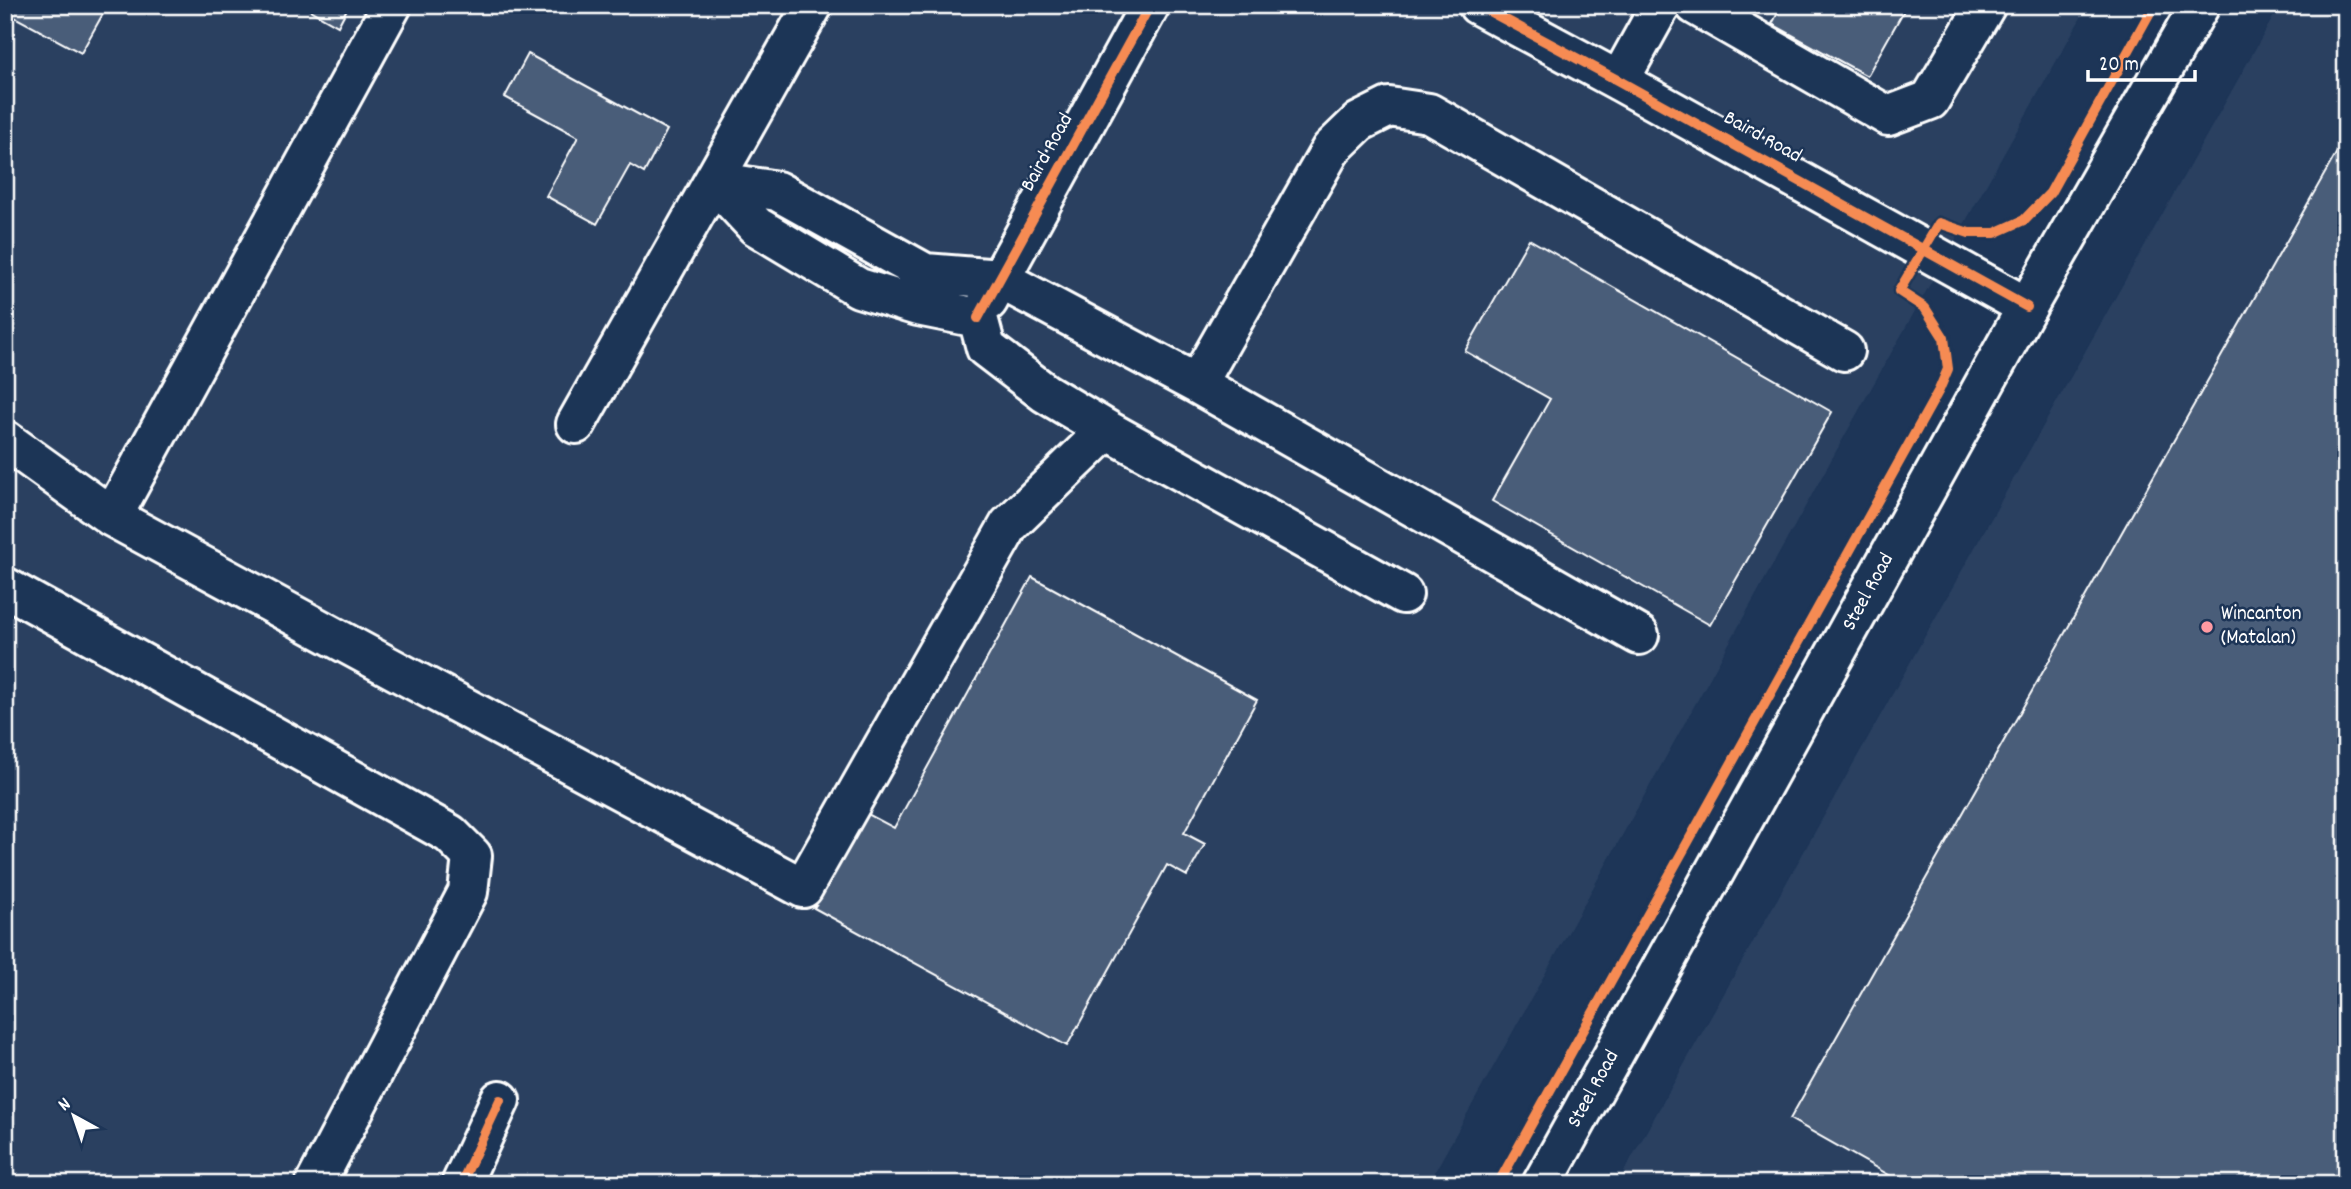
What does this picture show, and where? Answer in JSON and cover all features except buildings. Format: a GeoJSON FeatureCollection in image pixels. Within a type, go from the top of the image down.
{"type":"FeatureCollection","features":[{"type":"Feature","properties":{"kind":"main road"},"geometry":{"type":"LineString","coordinates":[[112,517],[391,5]]}},
{"type":"Feature","properties":{"kind":"main road"},"geometry":{"type":"LineString","coordinates":[[576,424],[813,5]]}},
{"type":"Feature","properties":{"kind":"main road","name":"Baird Road"},"geometry":{"type":"LineString","coordinates":[[978,318],[1150,5]]}},
{"type":"Feature","properties":{"kind":"main road","name":"Baird Road"},"geometry":{"type":"LineString","coordinates":[[1478,5],[2027,307]]}},
{"type":"Feature","properties":{"kind":"main road"},"geometry":{"type":"LineString","coordinates":[[1619,81],[1661,5]]}},
{"type":"Feature","properties":{"kind":"main road"},"geometry":{"type":"LineString","coordinates":[[1695,5],[1888,116],[1930,100],[1986,5]]}},
{"type":"Feature","properties":{"kind":"main road","name":"Steel Road"},"geometry":{"type":"LineString","coordinates":[[1542,1184],[2027,307],[2200,5]]}},
{"type":"Feature","properties":{"kind":"main road"},"geometry":{"type":"LineString","coordinates":[[1197,384],[1331,149],[1359,122],[1389,107],[1429,113],[1843,351]]}},
{"type":"Feature","properties":{"kind":"main road"},"geometry":{"type":"LineString","coordinates":[[714,181],[777,191],[925,273],[1000,279],[1197,384],[1639,635]]}},
{"type":"Feature","properties":{"kind":"main road"},"geometry":{"type":"LineString","coordinates":[[714,181],[757,226],[859,288],[918,306],[978,318],[986,348],[1045,393],[1404,594]]}},
{"type":"Feature","properties":{"kind":"main road"},"geometry":{"type":"LineString","coordinates":[[5,440],[112,517],[803,888],[1009,525],[1107,430]]}},
{"type":"Feature","properties":{"kind":"main road"},"geometry":{"type":"LineString","coordinates":[[5,587],[450,834],[472,856],[468,892],[315,1184]]}},
{"type":"Feature","properties":{"kind":"main road"},"geometry":{"type":"LineString","coordinates":[[461,1184],[500,1100]]}},
{"type":"Feature","properties":{"kind":"shaded area"},"geometry":{"type":"Polygon","coordinates":[[[5,5],[2088,5],[1428,1184],[5,1184],[5,5]]]}},
{"type":"Feature","properties":{"kind":"shaded area","name":"Wincanton (Matalan)"},"geometry":{"type":"Polygon","coordinates":[[[2280,5],[2346,5],[2346,1184],[1617,1184],[2280,5]]]}},
{"type":"Feature","properties":{"kind":"cycle path"},"geometry":{"type":"LineString","coordinates":[[978,318],[1150,5]]}},
{"type":"Feature","properties":{"kind":"cycle path"},"geometry":{"type":"LineString","coordinates":[[1478,5],[2027,307]]}},
{"type":"Feature","properties":{"kind":"cycle path"},"geometry":{"type":"LineString","coordinates":[[1498,1184],[1939,390],[1948,369],[1944,338],[1925,308],[1899,291],[1939,223],[1969,233],[1995,233],[2024,220],[2050,193],[2154,5]]}},
{"type":"Feature","properties":{"kind":"cycle path"},"geometry":{"type":"LineString","coordinates":[[461,1184],[500,1100]]}},
{"type":"Feature","properties":{"kind":"place","name":"Wincanton (Matalan)"},"geometry":{"type":"Point","coordinates":[2207,627]}}]}
